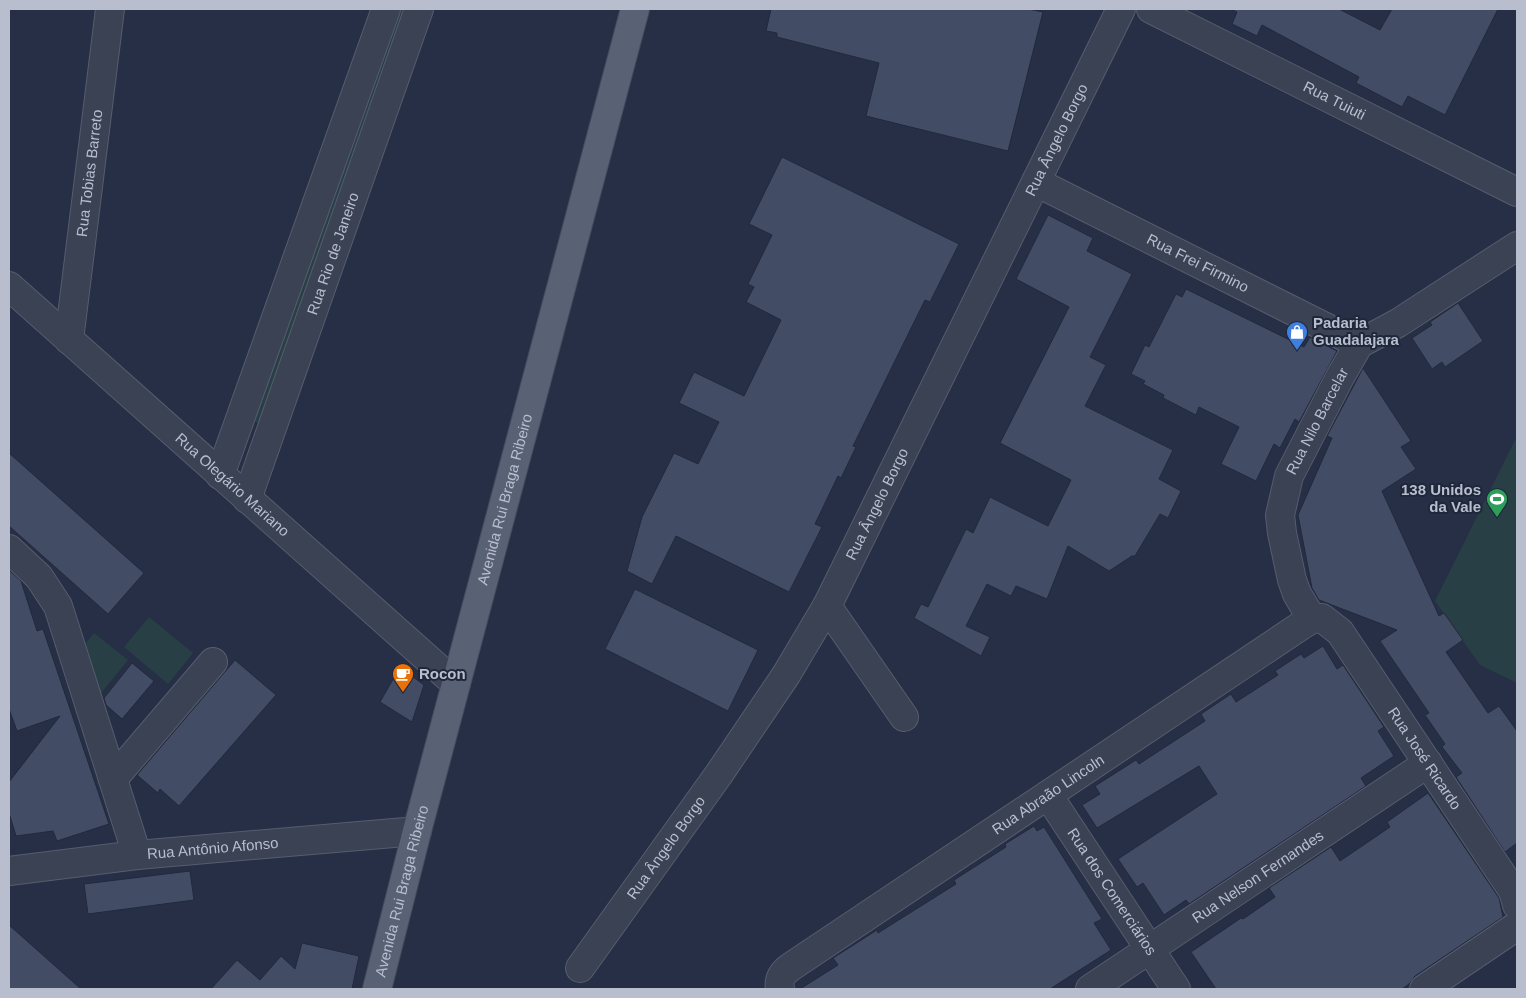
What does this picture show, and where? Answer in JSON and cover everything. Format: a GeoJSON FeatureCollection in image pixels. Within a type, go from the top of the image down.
{"type":"FeatureCollection","features":[{"type":"Feature","properties":{"kind":"main road","name":"Avenida Rui Braga Ribeiro"},"geometry":{"type":"LineString","coordinates":[[377,989],[417,831],[635,9]]}},
{"type":"Feature","properties":{"kind":"street","name":"Rua Tobias Barreto"},"geometry":{"type":"LineString","coordinates":[[69,340],[110,9]]}},
{"type":"Feature","properties":{"kind":"street","name":"Rua Rio de Janeiro"},"geometry":{"type":"LineString","coordinates":[[220,475],[386,9]]}},
{"type":"Feature","properties":{"kind":"street","name":"Rua Rio de Janeiro"},"geometry":{"type":"LineString","coordinates":[[247,498],[419,9]]}},
{"type":"Feature","properties":{"kind":"street","name":"Rua Ângelo Borgo"},"geometry":{"type":"LineString","coordinates":[[580,968],[719,774],[786,675],[827,606],[1121,9]]}},
{"type":"Feature","properties":{"kind":"street","name":"Rua Tuiuti"},"geometry":{"type":"LineString","coordinates":[[1151,9],[1517,192]]}},
{"type":"Feature","properties":{"kind":"street","name":"Rua Frei Firmino"},"geometry":{"type":"LineString","coordinates":[[1036,182],[1359,344]]}},
{"type":"Feature","properties":{"kind":"street"},"geometry":{"type":"LineString","coordinates":[[1359,344],[1398,323],[1517,246]]}},
{"type":"Feature","properties":{"kind":"street","name":"Rua Olegário Mariano"},"geometry":{"type":"LineString","coordinates":[[9,286],[456,684]]}},
{"type":"Feature","properties":{"kind":"street","name":"Rua Nilo Barcelar"},"geometry":{"type":"LineString","coordinates":[[1317,619],[1297,594],[1292,580],[1280,515],[1289,476],[1359,344]]}},
{"type":"Feature","properties":{"kind":"street"},"geometry":{"type":"LineString","coordinates":[[9,549],[39,577],[58,606],[137,854]]}},
{"type":"Feature","properties":{"kind":"street"},"geometry":{"type":"LineString","coordinates":[[827,606],[904,717]]}},
{"type":"Feature","properties":{"kind":"street","name":"Rua José Ricardo"},"geometry":{"type":"LineString","coordinates":[[1317,619],[1340,632],[1513,892],[1517,906]]}},
{"type":"Feature","properties":{"kind":"street","name":"Rua Abraão Lincoln"},"geometry":{"type":"LineString","coordinates":[[779,984],[784,972],[792,966],[1317,619]]}},
{"type":"Feature","properties":{"kind":"street"},"geometry":{"type":"LineString","coordinates":[[113,779],[213,662]]}},
{"type":"Feature","properties":{"kind":"street","name":"Rua Nelson Fernandes"},"geometry":{"type":"LineString","coordinates":[[1090,989],[1428,764]]}},
{"type":"Feature","properties":{"kind":"street","name":"Rua dos Comerciários"},"geometry":{"type":"LineString","coordinates":[[1048,795],[1176,989]]}},
{"type":"Feature","properties":{"kind":"street","name":"Rua Antônio Afonso"},"geometry":{"type":"LineString","coordinates":[[9,872],[137,854],[417,831]]}},
{"type":"Feature","properties":{"kind":"street"},"geometry":{"type":"LineString","coordinates":[[1424,989],[1517,926]]}},
{"type":"Feature","properties":{"kind":"shaded area"},"geometry":{"type":"Polygon","coordinates":[[[400,9],[408,9],[261,424],[254,421],[400,9]]]}},
{"type":"Feature","properties":{"kind":"shaded area","name":"138 Unidos da Vale"},"geometry":{"type":"Polygon","coordinates":[[[1517,436],[1517,683],[1480,665],[1435,601],[1517,436]]]}},
{"type":"Feature","properties":{"kind":"shaded area"},"geometry":{"type":"Polygon","coordinates":[[[149,617],[193,653],[168,684],[124,647],[149,617]]]}},
{"type":"Feature","properties":{"kind":"shaded area"},"geometry":{"type":"Polygon","coordinates":[[[94,633],[128,660],[98,697],[84,645],[94,633]]]}},
{"type":"Feature","properties":{"kind":"building"},"geometry":{"type":"Polygon","coordinates":[[[771,9],[1028,9],[1043,12],[1008,151],[866,116],[879,63],[777,37],[777,33],[766,31],[771,9]]]}},
{"type":"Feature","properties":{"kind":"building"},"geometry":{"type":"Polygon","coordinates":[[[1230,9],[1339,9],[1380,30],[1392,9],[1498,9],[1445,115],[1408,96],[1402,107],[1356,83],[1359,77],[1262,25],[1257,36],[1232,24],[1237,12],[1230,9]]]}},
{"type":"Feature","properties":{"kind":"building"},"geometry":{"type":"Polygon","coordinates":[[[782,157],[959,244],[930,302],[925,300],[853,446],[856,447],[841,478],[838,476],[815,524],[822,527],[789,592],[676,536],[652,584],[627,571],[642,517],[674,453],[698,464],[719,422],[679,403],[694,372],[744,396],[781,320],[746,302],[754,287],[748,284],[772,235],[749,224],[782,157]]]}},
{"type":"Feature","properties":{"kind":"building"},"geometry":{"type":"Polygon","coordinates":[[[1048,215],[1093,238],[1087,251],[1132,274],[1090,357],[1106,365],[1085,406],[1173,450],[1159,479],[1181,491],[1168,518],[1160,514],[1135,556],[1109,571],[1068,546],[1047,599],[1016,586],[1011,596],[987,584],[966,626],[990,637],[981,656],[914,618],[921,604],[928,607],[966,529],[973,533],[990,497],[1048,526],[1071,480],[1000,443],[1069,307],[1016,279],[1048,215]]]}},
{"type":"Feature","properties":{"kind":"building"},"geometry":{"type":"Polygon","coordinates":[[[1186,289],[1304,347],[1310,337],[1337,351],[1299,422],[1295,419],[1280,448],[1274,444],[1256,481],[1221,464],[1239,427],[1199,407],[1196,415],[1163,398],[1164,395],[1143,384],[1145,381],[1131,374],[1145,345],[1149,347],[1176,294],[1182,297],[1186,289]]]}},
{"type":"Feature","properties":{"kind":"building"},"geometry":{"type":"Polygon","coordinates":[[[1458,303],[1483,341],[1445,367],[1442,362],[1432,369],[1412,338],[1432,325],[1430,322],[1458,303]]]}},
{"type":"Feature","properties":{"kind":"building"},"geometry":{"type":"Polygon","coordinates":[[[1363,368],[1411,441],[1401,447],[1416,469],[1382,491],[1439,616],[1444,613],[1463,640],[1446,652],[1488,713],[1499,706],[1517,731],[1517,843],[1505,852],[1456,777],[1462,773],[1442,747],[1445,744],[1425,715],[1429,713],[1380,641],[1397,630],[1319,600],[1312,588],[1298,515],[1332,438],[1327,436],[1363,368]]]}},
{"type":"Feature","properties":{"kind":"building"},"geometry":{"type":"Polygon","coordinates":[[[9,453],[144,573],[108,614],[9,526],[9,453]]]}},
{"type":"Feature","properties":{"kind":"building"},"geometry":{"type":"Polygon","coordinates":[[[9,570],[21,581],[37,631],[43,629],[109,824],[57,841],[53,831],[16,836],[9,813],[9,782],[60,716],[17,731],[9,709],[9,570]]]}},
{"type":"Feature","properties":{"kind":"building"},"geometry":{"type":"Polygon","coordinates":[[[635,589],[758,650],[728,711],[605,649],[635,589]]]}},
{"type":"Feature","properties":{"kind":"building"},"geometry":{"type":"Polygon","coordinates":[[[1323,646],[1337,669],[1343,665],[1384,727],[1378,731],[1394,756],[1361,778],[1366,786],[1189,904],[1186,900],[1164,915],[1143,883],[1137,887],[1118,859],[1217,794],[1199,766],[1097,828],[1082,805],[1100,794],[1095,786],[1136,760],[1139,764],[1205,721],[1201,714],[1231,694],[1236,702],[1278,675],[1275,671],[1301,654],[1304,658],[1323,646]]]}},
{"type":"Feature","properties":{"kind":"building"},"geometry":{"type":"Polygon","coordinates":[[[235,660],[276,695],[179,806],[160,789],[158,793],[137,775],[235,660]]]}},
{"type":"Feature","properties":{"kind":"building"},"geometry":{"type":"Polygon","coordinates":[[[132,663],[154,681],[122,719],[106,705],[104,698],[132,663]]]}},
{"type":"Feature","properties":{"kind":"building","name":"Rocon"},"geometry":{"type":"Polygon","coordinates":[[[400,667],[424,685],[412,722],[380,702],[400,667]]]}},
{"type":"Feature","properties":{"kind":"building"},"geometry":{"type":"Polygon","coordinates":[[[1428,793],[1499,898],[1503,917],[1415,976],[1402,989],[1216,989],[1191,952],[1275,897],[1269,888],[1331,847],[1340,861],[1390,827],[1387,822],[1428,793]]]}},
{"type":"Feature","properties":{"kind":"building"},"geometry":{"type":"Polygon","coordinates":[[[1034,826],[1037,831],[1044,827],[1102,919],[1094,923],[1111,950],[1050,989],[800,989],[838,965],[833,958],[877,930],[878,933],[956,884],[954,880],[1006,847],[1005,844],[1034,826]]]}},
{"type":"Feature","properties":{"kind":"building"},"geometry":{"type":"Polygon","coordinates":[[[190,871],[194,900],[88,914],[84,884],[190,871]]]}},
{"type":"Feature","properties":{"kind":"building"},"geometry":{"type":"Polygon","coordinates":[[[9,925],[81,989],[9,989],[9,925]]]}},
{"type":"Feature","properties":{"kind":"building"},"geometry":{"type":"Polygon","coordinates":[[[302,943],[359,956],[352,989],[211,989],[237,960],[260,980],[281,956],[295,969],[302,943]]]}},
{"type":"Feature","properties":{"kind":"place","name":"Padaria Guadalajara"},"geometry":{"type":"Point","coordinates":[1297,351]}},
{"type":"Feature","properties":{"kind":"place","name":"138 Unidos da Vale"},"geometry":{"type":"Point","coordinates":[1497,518]}},
{"type":"Feature","properties":{"kind":"place","name":"Rocon"},"geometry":{"type":"Point","coordinates":[403,693]}}]}
